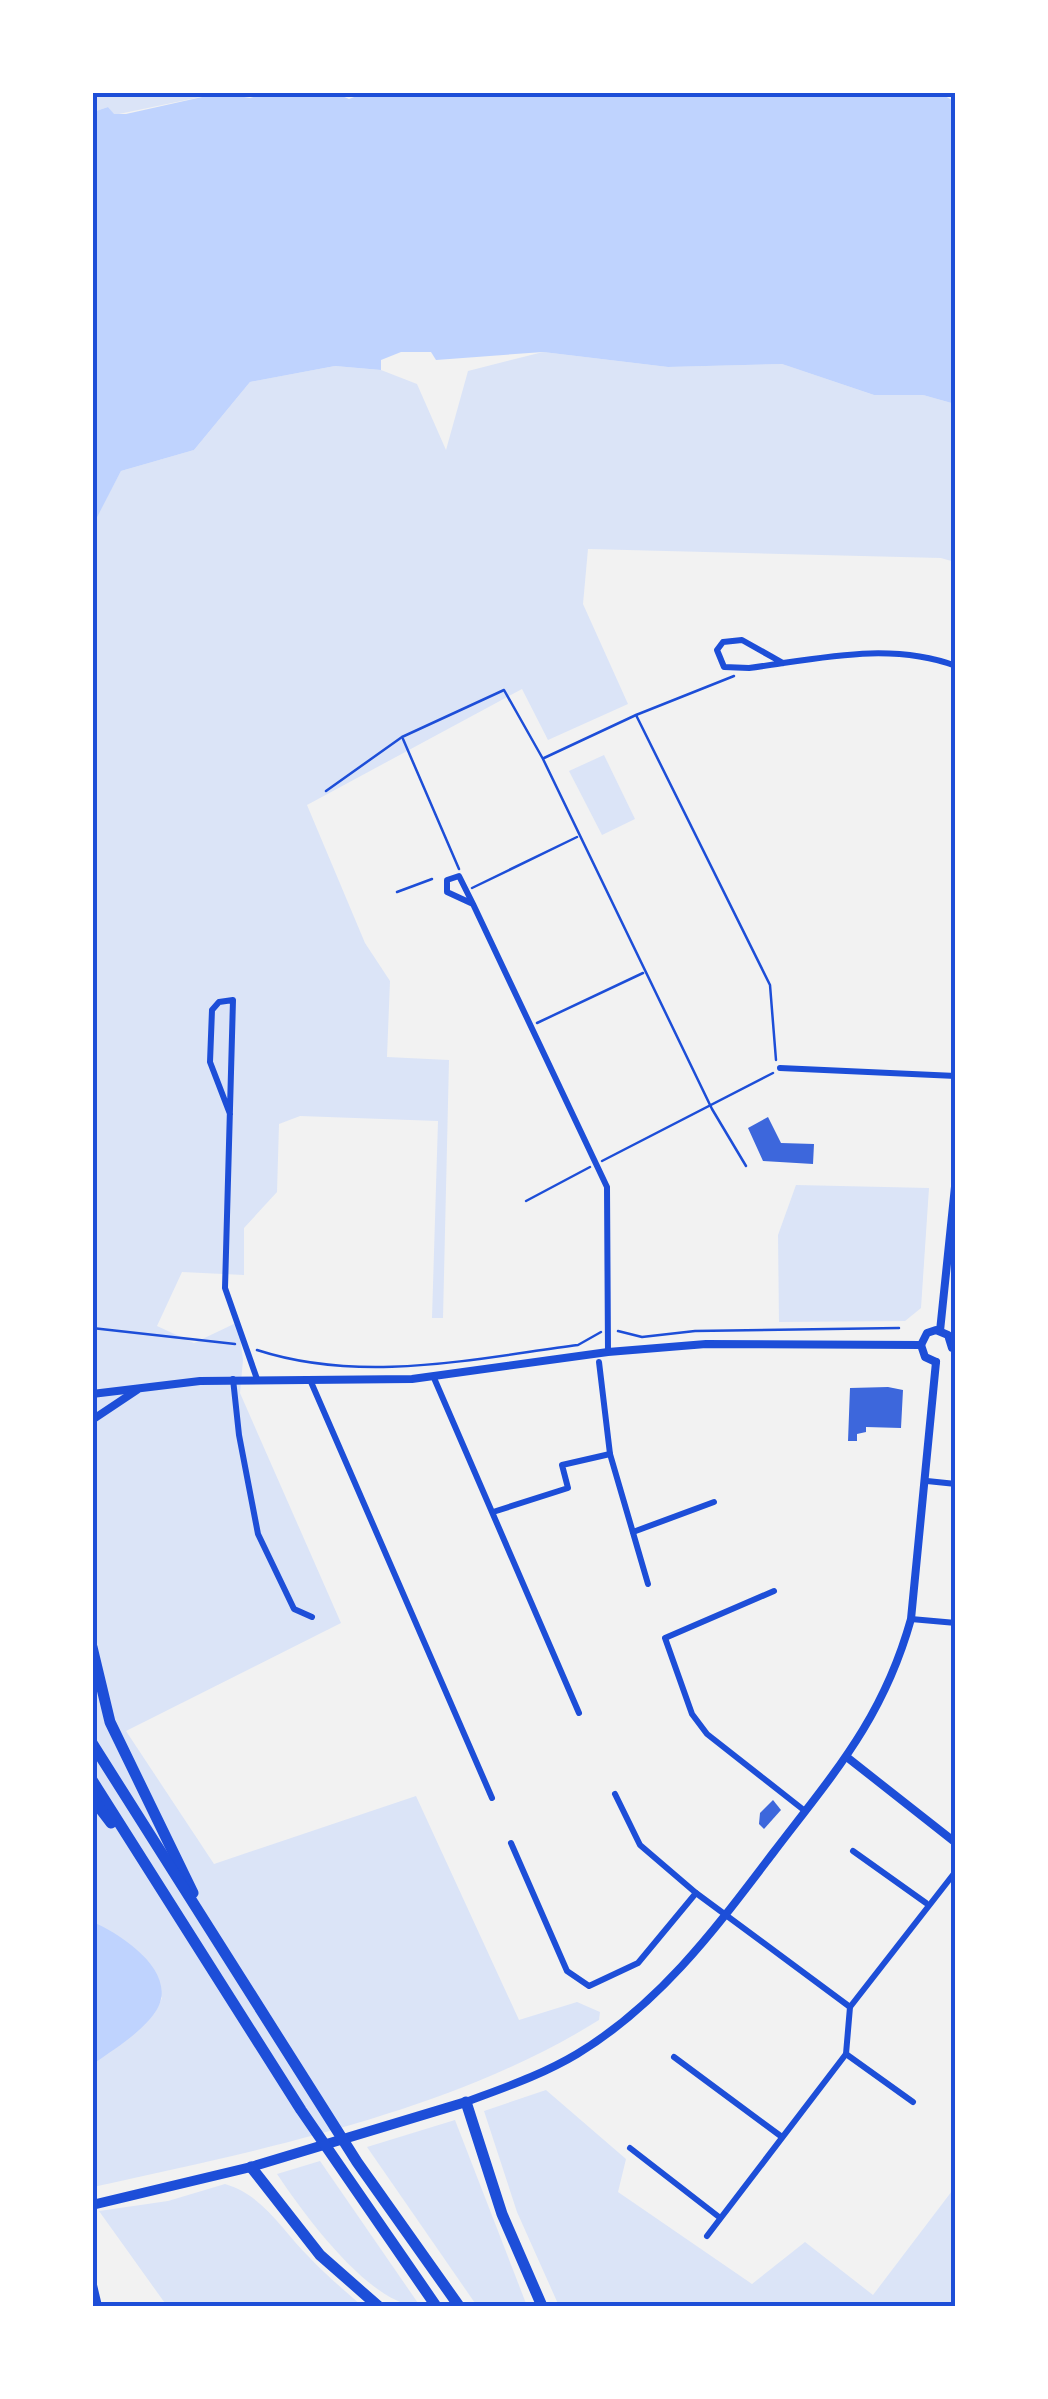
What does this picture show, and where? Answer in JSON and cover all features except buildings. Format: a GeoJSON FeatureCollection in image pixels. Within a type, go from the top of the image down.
{"type":"FeatureCollection","features":[{"type":"Feature","properties":{"kind":"highway"},"geometry":{"type":"LineString","coordinates":[[92,1647],[110,1722],[207,1924]]}},
{"type":"Feature","properties":{"kind":"highway"},"geometry":{"type":"LineString","coordinates":[[92,1743],[358,2162],[459,2306]]}},
{"type":"Feature","properties":{"kind":"highway"},"geometry":{"type":"LineString","coordinates":[[92,1780],[342,2172],[436,2306]]}},
{"type":"Feature","properties":{"kind":"highway"},"geometry":{"type":"LineString","coordinates":[[92,1798],[160,1890]]}},
{"type":"Feature","properties":{"kind":"highway"},"geometry":{"type":"LineString","coordinates":[[466,2102],[502,2214],[542,2306]]}},
{"type":"Feature","properties":{"kind":"highway"},"geometry":{"type":"LineString","coordinates":[[251,2167],[320,2256],[378,2306]]}},
{"type":"Feature","properties":{"kind":"main road"},"geometry":{"type":"LineString","coordinates":[[92,2205],[251,2167],[466,2102]]}},
{"type":"Feature","properties":{"kind":"street"},"geometry":{"type":"LineString","coordinates":[[783,663],[742,640],[724,642],[718,650],[724,667],[749,668],[878,652],[932,657],[956,666]]}},
{"type":"Feature","properties":{"kind":"street"},"geometry":{"type":"LineString","coordinates":[[473,904],[447,892],[448,880],[459,876],[466,892],[473,904],[533,1025],[599,1163],[608,1213],[608,1352]]}},
{"type":"Feature","properties":{"kind":"street"},"geometry":{"type":"LineString","coordinates":[[230,1114],[210,1062],[212,1010],[219,1002],[232,1000],[230,1114],[225,1288],[250,1348],[258,1379]]}},
{"type":"Feature","properties":{"kind":"street"},"geometry":{"type":"LineString","coordinates":[[780,1068],[956,1076]]}},
{"type":"Feature","properties":{"kind":"street"},"geometry":{"type":"LineString","coordinates":[[940,1330],[956,1177]]}},
{"type":"Feature","properties":{"kind":"street"},"geometry":{"type":"LineString","coordinates":[[920,1345],[927,1333],[940,1330]]}},
{"type":"Feature","properties":{"kind":"street"},"geometry":{"type":"LineString","coordinates":[[920,1345],[925,1357],[936,1362],[947,1358],[954,1349],[951,1339],[940,1330]]}},
{"type":"Feature","properties":{"kind":"street"},"geometry":{"type":"LineString","coordinates":[[92,1394],[194,1381],[434,1378],[608,1352],[706,1344],[920,1345]]}},
{"type":"Feature","properties":{"kind":"street"},"geometry":{"type":"LineString","coordinates":[[599,1362],[610,1454],[648,1584]]}},
{"type":"Feature","properties":{"kind":"street"},"geometry":{"type":"LineString","coordinates":[[466,2102],[558,2064],[604,2035],[666,1984],[726,1915],[848,1758],[901,1655],[911,1619],[936,1362]]}},
{"type":"Feature","properties":{"kind":"street"},"geometry":{"type":"LineString","coordinates":[[434,1378],[579,1713]]}},
{"type":"Feature","properties":{"kind":"street"},"geometry":{"type":"LineString","coordinates":[[234,1380],[239,1435],[258,1534],[294,1610],[312,1617]]}},
{"type":"Feature","properties":{"kind":"street"},"geometry":{"type":"LineString","coordinates":[[311,1382],[492,1798]]}},
{"type":"Feature","properties":{"kind":"street"},"geometry":{"type":"LineString","coordinates":[[92,1420],[141,1388]]}},
{"type":"Feature","properties":{"kind":"street"},"geometry":{"type":"LineString","coordinates":[[493,1512],[568,1488],[562,1465],[610,1454]]}},
{"type":"Feature","properties":{"kind":"street"},"geometry":{"type":"LineString","coordinates":[[927,1481],[956,1484]]}},
{"type":"Feature","properties":{"kind":"street"},"geometry":{"type":"LineString","coordinates":[[633,1532],[714,1502]]}},
{"type":"Feature","properties":{"kind":"street"},"geometry":{"type":"LineString","coordinates":[[774,1591],[666,1638],[692,1714],[706,1734],[804,1811]]}},
{"type":"Feature","properties":{"kind":"street"},"geometry":{"type":"LineString","coordinates":[[911,1619],[956,1623]]}},
{"type":"Feature","properties":{"kind":"street"},"geometry":{"type":"LineString","coordinates":[[848,1758],[956,1844]]}},
{"type":"Feature","properties":{"kind":"street"},"geometry":{"type":"LineString","coordinates":[[615,1794],[640,1844],[696,1892],[850,2007]]}},
{"type":"Feature","properties":{"kind":"street"},"geometry":{"type":"LineString","coordinates":[[512,1843],[567,1971],[590,1986],[638,1963],[696,1892]]}},
{"type":"Feature","properties":{"kind":"street"},"geometry":{"type":"LineString","coordinates":[[852,1851],[926,1904]]}},
{"type":"Feature","properties":{"kind":"street"},"geometry":{"type":"LineString","coordinates":[[707,2236],[846,2054],[850,2007],[926,1904],[956,1871]]}},
{"type":"Feature","properties":{"kind":"street"},"geometry":{"type":"LineString","coordinates":[[846,2054],[913,2102]]}},
{"type":"Feature","properties":{"kind":"street"},"geometry":{"type":"LineString","coordinates":[[674,2057],[782,2137]]}},
{"type":"Feature","properties":{"kind":"street"},"geometry":{"type":"LineString","coordinates":[[630,2148],[719,2217]]}},
{"type":"Feature","properties":{"kind":"street"},"geometry":{"type":"LineString","coordinates":[[92,2281],[98,2306]]}},
{"type":"Feature","properties":{"kind":"path"},"geometry":{"type":"LineString","coordinates":[[543,759],[749,668]]}},
{"type":"Feature","properties":{"kind":"path"},"geometry":{"type":"LineString","coordinates":[[326,791],[402,737],[504,690],[543,759],[712,1108],[746,1166]]}},
{"type":"Feature","properties":{"kind":"path"},"geometry":{"type":"LineString","coordinates":[[526,1201],[712,1108],[780,1068],[773,1056],[774,1000],[770,984],[636,715]]}},
{"type":"Feature","properties":{"kind":"path"},"geometry":{"type":"LineString","coordinates":[[402,737],[460,865],[459,876]]}},
{"type":"Feature","properties":{"kind":"path"},"geometry":{"type":"LineString","coordinates":[[466,892],[578,836]]}},
{"type":"Feature","properties":{"kind":"path"},"geometry":{"type":"LineString","coordinates":[[397,892],[432,879]]}},
{"type":"Feature","properties":{"kind":"path"},"geometry":{"type":"LineString","coordinates":[[533,1025],[644,972]]}},
{"type":"Feature","properties":{"kind":"path"},"geometry":{"type":"LineString","coordinates":[[92,1328],[142,1336],[210,1338],[306,1365],[351,1369],[462,1362],[578,1345],[608,1330],[642,1338],[695,1331],[899,1328]]}},
{"type":"Feature","properties":{"kind":"shaded area"},"geometry":{"type":"Polygon","coordinates":[[[92,93],[220,93],[114,115],[108,107],[93,112],[92,93]]]}},
{"type":"Feature","properties":{"kind":"shaded area"},"geometry":{"type":"Polygon","coordinates":[[[543,352],[668,367],[782,364],[874,395],[923,395],[955,404],[955,562],[941,558],[588,549],[583,604],[628,704],[548,740],[522,689],[307,805],[365,943],[390,981],[387,1057],[449,1060],[443,1318],[432,1318],[438,1121],[300,1116],[279,1124],[277,1192],[244,1228],[244,1275],[182,1272],[157,1326],[194,1343],[238,1322],[243,1360],[240,1393],[341,1623],[126,1731],[214,1864],[416,1796],[519,2020],[577,2002],[600,2012],[599,2020],[482,2080],[419,2104],[288,2142],[93,2187],[93,2064],[154,2014],[162,1998],[93,1922],[92,525],[121,471],[194,450],[250,382],[335,366],[381,370],[417,384],[446,450],[468,371],[543,352]]]}},
{"type":"Feature","properties":{"kind":"shaded area"},"geometry":{"type":"Polygon","coordinates":[[[604,755],[635,819],[602,835],[569,771],[604,755]]]}},
{"type":"Feature","properties":{"kind":"shaded area"},"geometry":{"type":"Polygon","coordinates":[[[796,1185],[929,1188],[921,1308],[905,1321],[779,1322],[778,1235],[796,1185]]]}},
{"type":"Feature","properties":{"kind":"shaded area"},"geometry":{"type":"Polygon","coordinates":[[[546,2090],[626,2159],[618,2192],[752,2284],[805,2242],[873,2295],[955,2187],[955,2306],[559,2306],[517,2212],[484,2111],[546,2090]]]}},
{"type":"Feature","properties":{"kind":"shaded area"},"geometry":{"type":"Polygon","coordinates":[[[455,2120],[527,2306],[477,2306],[367,2147],[455,2120]]]}},
{"type":"Feature","properties":{"kind":"shaded area"},"geometry":{"type":"Polygon","coordinates":[[[320,2161],[420,2306],[401,2302],[360,2275],[321,2233],[277,2174],[320,2161]]]}},
{"type":"Feature","properties":{"kind":"shaded area"},"geometry":{"type":"Polygon","coordinates":[[[225,2184],[261,2205],[362,2306],[167,2306],[99,2211],[168,2201],[225,2184]]]}},
{"type":"Feature","properties":{"kind":"water"},"geometry":{"type":"Polygon","coordinates":[[[367,92],[940,93],[955,102],[955,404],[923,395],[874,395],[782,364],[668,367],[543,352],[436,360],[431,352],[401,352],[381,360],[381,370],[335,366],[250,382],[194,450],[121,471],[93,525],[93,112],[108,107],[114,114],[126,114],[220,93],[250,98],[268,93],[335,93],[349,99],[367,92]]]}},
{"type":"Feature","properties":{"kind":"water"},"geometry":{"type":"Polygon","coordinates":[[[93,1922],[119,1936],[146,1958],[161,1985],[161,1999],[141,2028],[93,2064],[93,1922]]]}}]}
